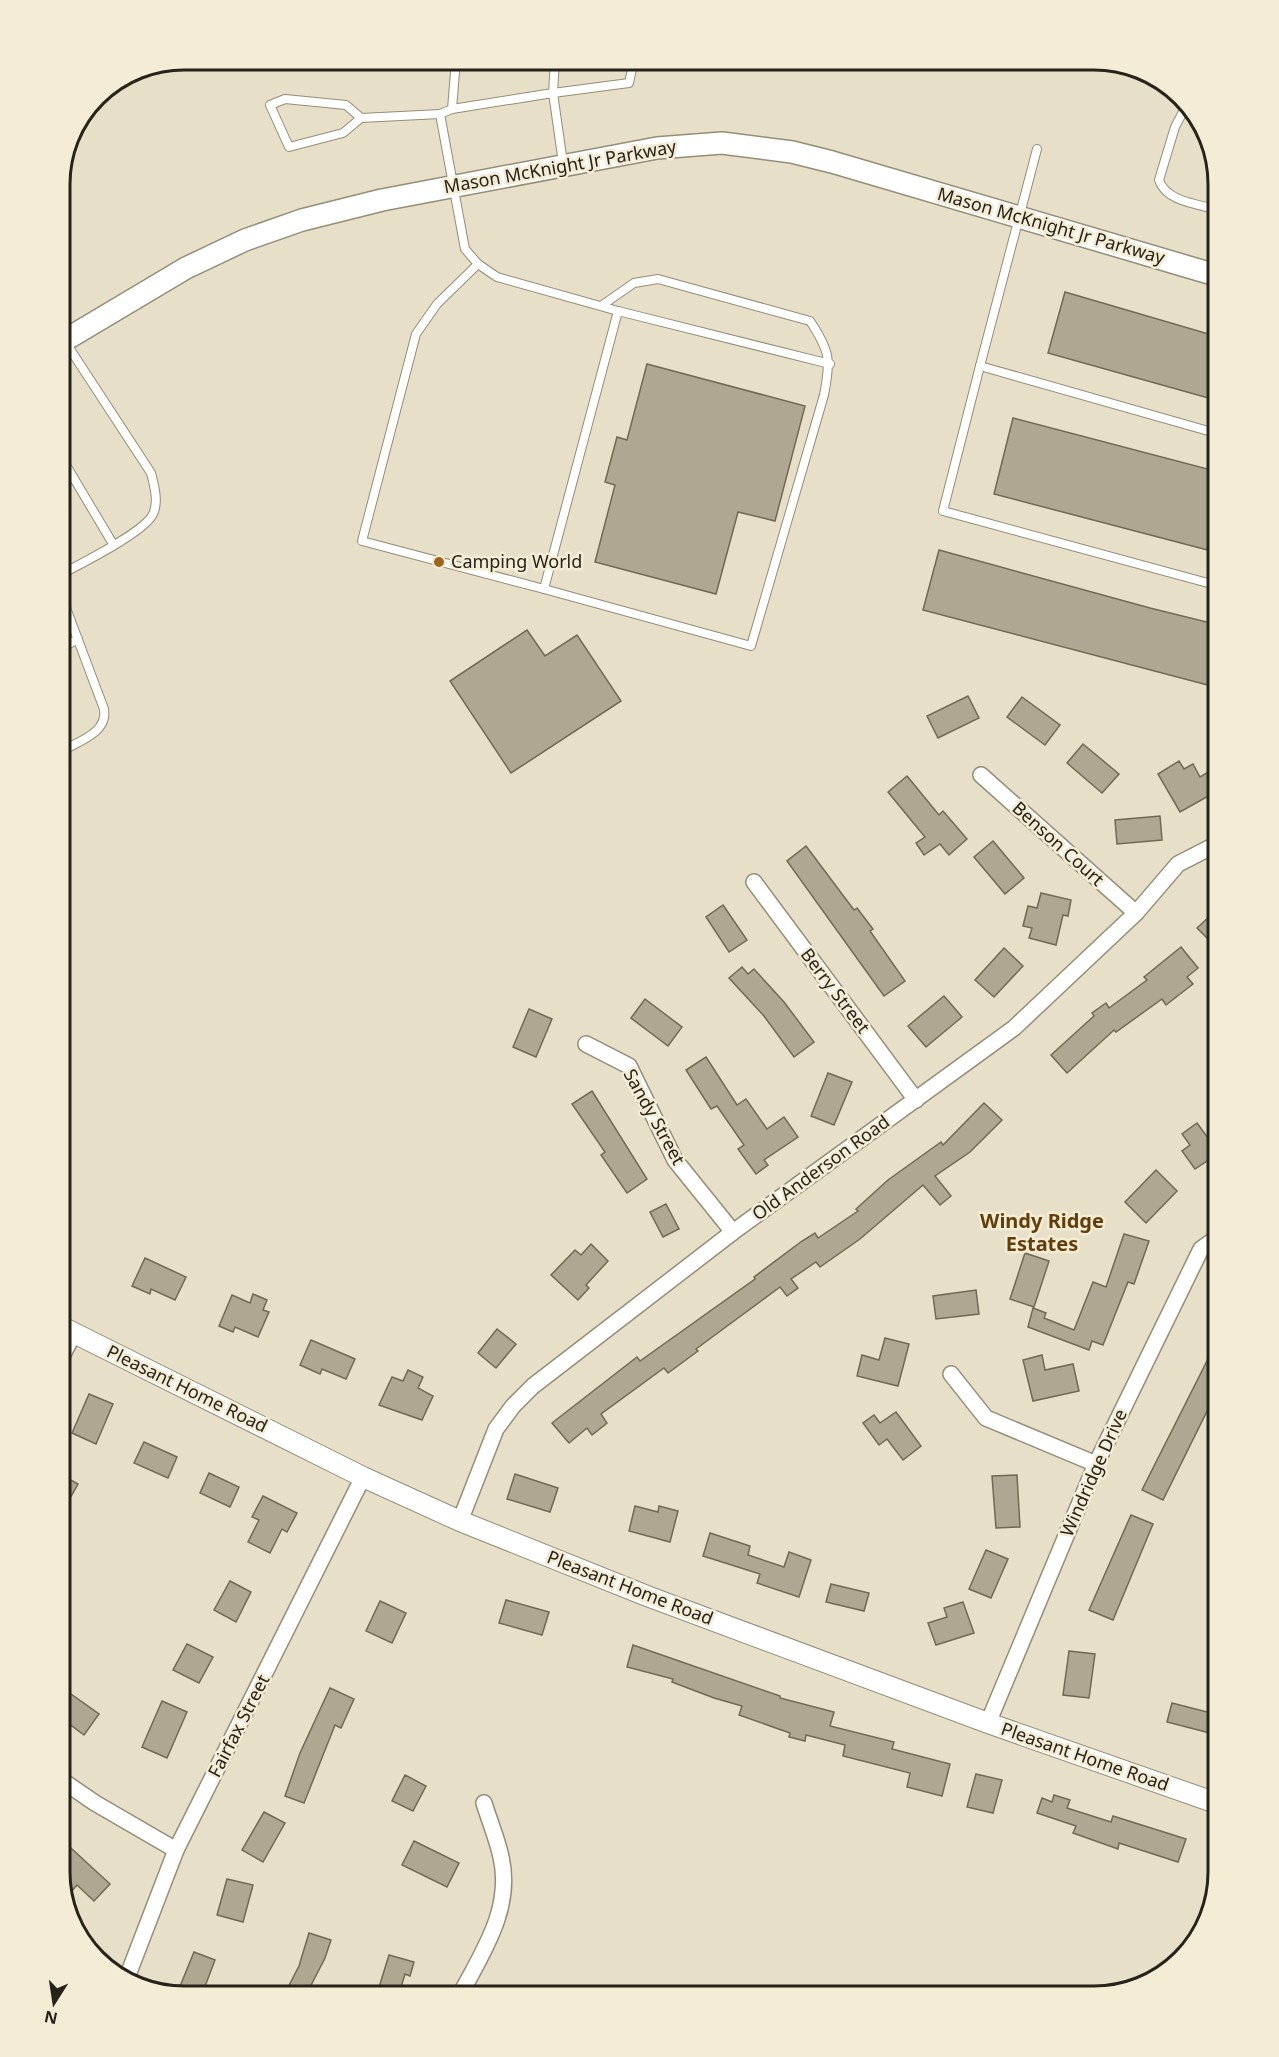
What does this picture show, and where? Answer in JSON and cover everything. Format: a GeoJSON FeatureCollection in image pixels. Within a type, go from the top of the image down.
{"type":"FeatureCollection","features":[{"type":"Feature","properties":{"kind":"main road","name":"Mason McKnight Jr Parkway"},"geometry":{"type":"LineString","coordinates":[[71,333],[186,268],[245,240],[345,208],[564,165],[687,145],[722,143],[760,147],[832,162],[1208,273]]}},
{"type":"Feature","properties":{"kind":"street","name":"Benson Court"},"geometry":{"type":"LineString","coordinates":[[981,775],[1136,913]]}},
{"type":"Feature","properties":{"kind":"street","name":"Old Anderson Road"},"geometry":{"type":"LineString","coordinates":[[460,1521],[496,1429],[513,1406],[533,1386],[732,1232],[1014,1028],[1136,913],[1178,864],[1208,849]]}},
{"type":"Feature","properties":{"kind":"street","name":"Berry Street"},"geometry":{"type":"LineString","coordinates":[[754,882],[916,1100]]}},
{"type":"Feature","properties":{"kind":"street","name":"Sandy Street"},"geometry":{"type":"LineString","coordinates":[[586,1044],[629,1065],[675,1160],[732,1232]]}},
{"type":"Feature","properties":{"kind":"street","name":"Windridge Drive"},"geometry":{"type":"LineString","coordinates":[[988,1723],[1096,1464],[1201,1249],[1208,1244]]}},
{"type":"Feature","properties":{"kind":"street","name":"Pleasant Home Road"},"geometry":{"type":"LineString","coordinates":[[70,1331],[363,1477],[460,1521],[647,1596],[988,1723],[1208,1800]]}},
{"type":"Feature","properties":{"kind":"street"},"geometry":{"type":"LineString","coordinates":[[951,1374],[986,1418],[1096,1464]]}},
{"type":"Feature","properties":{"kind":"street","name":"Fairfax Street"},"geometry":{"type":"LineString","coordinates":[[129,1972],[176,1850],[363,1477]]}},
{"type":"Feature","properties":{"kind":"street"},"geometry":{"type":"LineString","coordinates":[[70,1786],[176,1850]]}},
{"type":"Feature","properties":{"kind":"street"},"geometry":{"type":"LineString","coordinates":[[465,1986],[497,1924],[503,1890],[501,1858],[484,1803]]}},
{"type":"Feature","properties":{"kind":"lane"},"geometry":{"type":"LineString","coordinates":[[452,109],[455,70]]}},
{"type":"Feature","properties":{"kind":"lane"},"geometry":{"type":"LineString","coordinates":[[554,70],[553,93],[564,165]]}},
{"type":"Feature","properties":{"kind":"lane"},"geometry":{"type":"LineString","coordinates":[[361,117],[344,133],[290,147],[270,105],[285,99],[346,105],[361,117],[440,114],[452,109],[629,83],[632,70]]}},
{"type":"Feature","properties":{"kind":"lane"},"geometry":{"type":"LineString","coordinates":[[1182,112],[1174,127],[1159,180],[1162,188],[1170,196],[1208,207]]}},
{"type":"Feature","properties":{"kind":"lane"},"geometry":{"type":"LineString","coordinates":[[440,114],[465,249],[478,264],[497,277],[830,364]]}},
{"type":"Feature","properties":{"kind":"lane"},"geometry":{"type":"LineString","coordinates":[[1037,149],[1017,217],[943,512],[1208,583]]}},
{"type":"Feature","properties":{"kind":"lane"},"geometry":{"type":"LineString","coordinates":[[478,264],[437,304],[416,334],[362,541],[751,646],[830,364],[822,339],[810,321],[658,279],[634,283],[602,306]]}},
{"type":"Feature","properties":{"kind":"lane"},"geometry":{"type":"LineString","coordinates":[[544,589],[618,310]]}},
{"type":"Feature","properties":{"kind":"lane"},"geometry":{"type":"LineString","coordinates":[[71,354],[151,473],[156,492],[154,513],[142,527],[71,569]]}},
{"type":"Feature","properties":{"kind":"lane"},"geometry":{"type":"LineString","coordinates":[[980,366],[1208,431]]}},
{"type":"Feature","properties":{"kind":"lane"},"geometry":{"type":"LineString","coordinates":[[71,473],[113,544]]}},
{"type":"Feature","properties":{"kind":"lane"},"geometry":{"type":"LineString","coordinates":[[71,620],[106,720],[101,729],[71,746]]}},
{"type":"Feature","properties":{"kind":"lane"},"geometry":{"type":"LineString","coordinates":[[71,643],[78,639]]}},
{"type":"Feature","properties":{"kind":"building"},"geometry":{"type":"Polygon","coordinates":[[[1065,292],[1208,334],[1208,398],[1048,353],[1065,292]]]}},
{"type":"Feature","properties":{"kind":"building"},"geometry":{"type":"Polygon","coordinates":[[[647,364],[805,406],[775,521],[738,512],[716,594],[595,562],[615,485],[605,482],[617,437],[627,440],[647,364]]]}},
{"type":"Feature","properties":{"kind":"building"},"geometry":{"type":"Polygon","coordinates":[[[1013,418],[1208,469],[1208,550],[994,494],[1013,418]]]}},
{"type":"Feature","properties":{"kind":"building"},"geometry":{"type":"Polygon","coordinates":[[[939,550],[1208,622],[1208,685],[923,610],[939,550]]]}},
{"type":"Feature","properties":{"kind":"building"},"geometry":{"type":"Polygon","coordinates":[[[527,630],[545,656],[577,635],[621,701],[511,773],[450,681],[527,630]]]}},
{"type":"Feature","properties":{"kind":"building"},"geometry":{"type":"Polygon","coordinates":[[[968,696],[979,718],[938,738],[927,716],[968,696]]]}},
{"type":"Feature","properties":{"kind":"building"},"geometry":{"type":"Polygon","coordinates":[[[1022,697],[1060,725],[1045,745],[1007,717],[1022,697]]]}},
{"type":"Feature","properties":{"kind":"building"},"geometry":{"type":"Polygon","coordinates":[[[1083,744],[1119,774],[1102,793],[1067,763],[1083,744]]]}},
{"type":"Feature","properties":{"kind":"building"},"geometry":{"type":"Polygon","coordinates":[[[1179,761],[1184,769],[1193,764],[1200,777],[1208,772],[1208,796],[1180,812],[1158,774],[1179,761]]]}},
{"type":"Feature","properties":{"kind":"building"},"geometry":{"type":"Polygon","coordinates":[[[907,776],[939,815],[943,811],[967,839],[949,855],[940,844],[924,855],[916,843],[925,837],[888,792],[907,776]]]}},
{"type":"Feature","properties":{"kind":"building"},"geometry":{"type":"Polygon","coordinates":[[[1160,816],[1162,840],[1117,844],[1115,820],[1160,816]]]}},
{"type":"Feature","properties":{"kind":"building"},"geometry":{"type":"Polygon","coordinates":[[[993,841],[1024,878],[1005,894],[974,857],[993,841]]]}},
{"type":"Feature","properties":{"kind":"building"},"geometry":{"type":"Polygon","coordinates":[[[806,846],[854,910],[857,908],[873,929],[870,931],[905,981],[884,996],[787,861],[806,846]]]}},
{"type":"Feature","properties":{"kind":"building"},"geometry":{"type":"Polygon","coordinates":[[[1041,893],[1071,900],[1068,916],[1063,915],[1056,945],[1029,938],[1032,928],[1023,926],[1028,906],[1037,908],[1041,893]]]}},
{"type":"Feature","properties":{"kind":"building"},"geometry":{"type":"Polygon","coordinates":[[[723,905],[747,940],[729,952],[706,917],[723,905]]]}},
{"type":"Feature","properties":{"kind":"building"},"geometry":{"type":"Polygon","coordinates":[[[1208,918],[1208,939],[1197,928],[1208,918]]]}},
{"type":"Feature","properties":{"kind":"building"},"geometry":{"type":"Polygon","coordinates":[[[1181,947],[1198,968],[1187,977],[1193,984],[1166,1005],[1162,999],[1116,1032],[1114,1030],[1067,1073],[1051,1055],[1094,1016],[1092,1013],[1106,1003],[1109,1008],[1147,980],[1144,977],[1181,947]]]}},
{"type":"Feature","properties":{"kind":"building"},"geometry":{"type":"Polygon","coordinates":[[[1004,948],[1023,966],[994,997],[975,980],[1004,948]]]}},
{"type":"Feature","properties":{"kind":"building"},"geometry":{"type":"Polygon","coordinates":[[[742,967],[748,974],[754,969],[784,1002],[814,1042],[794,1057],[764,1016],[729,978],[742,967]]]}},
{"type":"Feature","properties":{"kind":"building"},"geometry":{"type":"Polygon","coordinates":[[[944,996],[962,1017],[926,1047],[908,1026],[944,996]]]}},
{"type":"Feature","properties":{"kind":"building"},"geometry":{"type":"Polygon","coordinates":[[[645,999],[682,1027],[668,1046],[631,1018],[645,999]]]}},
{"type":"Feature","properties":{"kind":"building"},"geometry":{"type":"Polygon","coordinates":[[[529,1009],[552,1019],[536,1057],[513,1047],[529,1009]]]}},
{"type":"Feature","properties":{"kind":"building"},"geometry":{"type":"Polygon","coordinates":[[[706,1057],[737,1105],[746,1099],[767,1129],[784,1117],[798,1137],[764,1160],[768,1165],[756,1174],[738,1149],[744,1145],[717,1106],[711,1109],[686,1070],[706,1057]]]}},
{"type":"Feature","properties":{"kind":"building"},"geometry":{"type":"Polygon","coordinates":[[[828,1073],[852,1082],[834,1125],[811,1116],[828,1073]]]}},
{"type":"Feature","properties":{"kind":"building"},"geometry":{"type":"Polygon","coordinates":[[[592,1091],[647,1179],[627,1193],[601,1155],[605,1152],[572,1104],[592,1091]]]}},
{"type":"Feature","properties":{"kind":"building"},"geometry":{"type":"Polygon","coordinates":[[[984,1103],[1002,1120],[970,1152],[935,1176],[951,1196],[940,1205],[923,1185],[860,1239],[820,1267],[816,1262],[791,1279],[798,1288],[787,1296],[780,1287],[696,1349],[698,1351],[668,1373],[664,1368],[601,1414],[607,1423],[592,1435],[587,1428],[569,1443],[552,1423],[637,1357],[640,1361],[755,1279],[754,1277],[802,1241],[815,1233],[818,1238],[858,1211],[856,1209],[888,1180],[941,1142],[943,1145],[984,1103]]]}},
{"type":"Feature","properties":{"kind":"building"},"geometry":{"type":"Polygon","coordinates":[[[1197,1123],[1208,1138],[1208,1160],[1195,1169],[1182,1151],[1190,1145],[1182,1134],[1197,1123]]]}},
{"type":"Feature","properties":{"kind":"building"},"geometry":{"type":"Polygon","coordinates":[[[1156,1170],[1177,1191],[1146,1223],[1125,1202],[1156,1170]]]}},
{"type":"Feature","properties":{"kind":"building"},"geometry":{"type":"Polygon","coordinates":[[[666,1204],[679,1229],[663,1237],[650,1212],[666,1204]]]}},
{"type":"Feature","properties":{"kind":"building"},"geometry":{"type":"Polygon","coordinates":[[[1124,1234],[1149,1241],[1134,1284],[1128,1282],[1103,1345],[1092,1341],[1089,1350],[1028,1327],[1033,1308],[1046,1313],[1044,1318],[1074,1330],[1093,1282],[1106,1287],[1124,1234]]]}},
{"type":"Feature","properties":{"kind":"building"},"geometry":{"type":"Polygon","coordinates":[[[591,1244],[608,1261],[586,1285],[589,1288],[578,1300],[551,1275],[575,1250],[581,1255],[591,1244]]]}},
{"type":"Feature","properties":{"kind":"building"},"geometry":{"type":"Polygon","coordinates":[[[1025,1253],[1049,1261],[1034,1307],[1010,1299],[1025,1253]]]}},
{"type":"Feature","properties":{"kind":"building"},"geometry":{"type":"Polygon","coordinates":[[[145,1258],[186,1277],[175,1300],[151,1289],[150,1294],[132,1286],[145,1258]]]}},
{"type":"Feature","properties":{"kind":"building"},"geometry":{"type":"Polygon","coordinates":[[[976,1290],[979,1314],[936,1319],[933,1296],[976,1290]]]}},
{"type":"Feature","properties":{"kind":"building"},"geometry":{"type":"Polygon","coordinates":[[[253,1294],[267,1300],[263,1310],[269,1312],[258,1337],[235,1327],[233,1332],[219,1326],[232,1295],[250,1303],[253,1294]]]}},
{"type":"Feature","properties":{"kind":"building"},"geometry":{"type":"Polygon","coordinates":[[[497,1329],[516,1344],[496,1368],[478,1353],[497,1329]]]}},
{"type":"Feature","properties":{"kind":"building"},"geometry":{"type":"Polygon","coordinates":[[[885,1338],[909,1344],[898,1386],[857,1376],[862,1355],[879,1360],[885,1338]]]}},
{"type":"Feature","properties":{"kind":"building"},"geometry":{"type":"Polygon","coordinates":[[[311,1340],[355,1359],[346,1379],[322,1369],[320,1374],[300,1365],[311,1340]]]}},
{"type":"Feature","properties":{"kind":"building"},"geometry":{"type":"Polygon","coordinates":[[[1042,1355],[1045,1370],[1073,1364],[1079,1391],[1033,1401],[1023,1360],[1042,1355]]]}},
{"type":"Feature","properties":{"kind":"building"},"geometry":{"type":"Polygon","coordinates":[[[1208,1359],[1208,1409],[1163,1500],[1142,1490],[1208,1359]]]}},
{"type":"Feature","properties":{"kind":"building"},"geometry":{"type":"Polygon","coordinates":[[[408,1370],[423,1377],[418,1388],[433,1396],[422,1420],[379,1405],[392,1377],[403,1381],[408,1370]]]}},
{"type":"Feature","properties":{"kind":"building"},"geometry":{"type":"Polygon","coordinates":[[[89,1394],[113,1404],[96,1444],[72,1433],[89,1394]]]}},
{"type":"Feature","properties":{"kind":"building"},"geometry":{"type":"Polygon","coordinates":[[[896,1412],[921,1446],[903,1460],[887,1439],[879,1445],[863,1423],[874,1415],[880,1423],[896,1412]]]}},
{"type":"Feature","properties":{"kind":"building"},"geometry":{"type":"Polygon","coordinates":[[[144,1442],[177,1457],[168,1478],[134,1463],[144,1442]]]}},
{"type":"Feature","properties":{"kind":"building"},"geometry":{"type":"Polygon","coordinates":[[[209,1473],[239,1487],[230,1507],[200,1493],[209,1473]]]}},
{"type":"Feature","properties":{"kind":"building"},"geometry":{"type":"Polygon","coordinates":[[[515,1474],[558,1488],[550,1512],[507,1499],[515,1474]]]}},
{"type":"Feature","properties":{"kind":"building"},"geometry":{"type":"Polygon","coordinates":[[[1017,1475],[1020,1527],[996,1528],[992,1476],[1017,1475]]]}},
{"type":"Feature","properties":{"kind":"building"},"geometry":{"type":"Polygon","coordinates":[[[70,1480],[78,1484],[70,1498],[70,1480]]]}},
{"type":"Feature","properties":{"kind":"building"},"geometry":{"type":"Polygon","coordinates":[[[263,1496],[297,1513],[287,1532],[282,1529],[270,1553],[248,1542],[259,1520],[252,1517],[263,1496]]]}},
{"type":"Feature","properties":{"kind":"building"},"geometry":{"type":"Polygon","coordinates":[[[635,1506],[658,1512],[659,1506],[678,1511],[670,1542],[629,1531],[635,1506]]]}},
{"type":"Feature","properties":{"kind":"building"},"geometry":{"type":"Polygon","coordinates":[[[1131,1515],[1153,1524],[1113,1620],[1089,1610],[1131,1515]]]}},
{"type":"Feature","properties":{"kind":"building"},"geometry":{"type":"Polygon","coordinates":[[[710,1533],[750,1546],[748,1555],[784,1567],[789,1552],[811,1560],[799,1597],[757,1583],[760,1574],[703,1556],[710,1533]]]}},
{"type":"Feature","properties":{"kind":"building"},"geometry":{"type":"Polygon","coordinates":[[[986,1550],[1008,1559],[991,1598],[969,1589],[986,1550]]]}},
{"type":"Feature","properties":{"kind":"building"},"geometry":{"type":"Polygon","coordinates":[[[230,1581],[251,1592],[236,1622],[214,1610],[230,1581]]]}},
{"type":"Feature","properties":{"kind":"building"},"geometry":{"type":"Polygon","coordinates":[[[831,1584],[869,1593],[864,1611],[826,1602],[831,1584]]]}},
{"type":"Feature","properties":{"kind":"building"},"geometry":{"type":"Polygon","coordinates":[[[506,1600],[549,1612],[542,1635],[499,1623],[506,1600]]]}},
{"type":"Feature","properties":{"kind":"building"},"geometry":{"type":"Polygon","coordinates":[[[380,1601],[406,1613],[392,1643],[366,1631],[380,1601]]]}},
{"type":"Feature","properties":{"kind":"building"},"geometry":{"type":"Polygon","coordinates":[[[963,1602],[974,1633],[936,1645],[928,1623],[947,1617],[944,1608],[963,1602]]]}},
{"type":"Feature","properties":{"kind":"building"},"geometry":{"type":"Polygon","coordinates":[[[187,1644],[213,1657],[199,1683],[173,1670],[187,1644]]]}},
{"type":"Feature","properties":{"kind":"building"},"geometry":{"type":"Polygon","coordinates":[[[633,1645],[780,1696],[780,1698],[834,1712],[830,1726],[894,1742],[892,1749],[950,1764],[942,1796],[907,1787],[910,1773],[843,1756],[845,1745],[806,1735],[805,1741],[789,1737],[790,1733],[739,1715],[742,1706],[672,1682],[673,1679],[627,1667],[633,1645]]]}},
{"type":"Feature","properties":{"kind":"building"},"geometry":{"type":"Polygon","coordinates":[[[1069,1651],[1095,1654],[1089,1698],[1063,1695],[1069,1651]]]}},
{"type":"Feature","properties":{"kind":"building"},"geometry":{"type":"Polygon","coordinates":[[[330,1688],[354,1699],[341,1728],[335,1725],[304,1803],[285,1796],[300,1753],[330,1688]]]}},
{"type":"Feature","properties":{"kind":"building"},"geometry":{"type":"Polygon","coordinates":[[[70,1695],[99,1714],[84,1735],[70,1725],[70,1695]]]}},
{"type":"Feature","properties":{"kind":"building"},"geometry":{"type":"Polygon","coordinates":[[[162,1701],[187,1712],[167,1758],[142,1747],[162,1701]]]}},
{"type":"Feature","properties":{"kind":"building"},"geometry":{"type":"Polygon","coordinates":[[[1172,1703],[1208,1712],[1208,1732],[1167,1722],[1172,1703]]]}},
{"type":"Feature","properties":{"kind":"building"},"geometry":{"type":"Polygon","coordinates":[[[976,1774],[1002,1780],[993,1813],[967,1807],[976,1774]]]}},
{"type":"Feature","properties":{"kind":"building"},"geometry":{"type":"Polygon","coordinates":[[[405,1775],[426,1786],[413,1811],[392,1801],[405,1775]]]}},
{"type":"Feature","properties":{"kind":"building"},"geometry":{"type":"Polygon","coordinates":[[[1054,1795],[1070,1800],[1067,1808],[1111,1822],[1113,1816],[1186,1839],[1178,1862],[1119,1843],[1118,1849],[1073,1833],[1076,1826],[1037,1813],[1042,1798],[1052,1802],[1054,1795]]]}},
{"type":"Feature","properties":{"kind":"building"},"geometry":{"type":"Polygon","coordinates":[[[264,1812],[285,1823],[263,1862],[242,1850],[264,1812]]]}},
{"type":"Feature","properties":{"kind":"building"},"geometry":{"type":"Polygon","coordinates":[[[414,1841],[459,1863],[447,1887],[402,1865],[414,1841]]]}},
{"type":"Feature","properties":{"kind":"building"},"geometry":{"type":"Polygon","coordinates":[[[70,1847],[110,1884],[94,1901],[77,1885],[72,1891],[70,1847]]]}},
{"type":"Feature","properties":{"kind":"building"},"geometry":{"type":"Polygon","coordinates":[[[227,1879],[253,1885],[243,1922],[217,1915],[227,1879]]]}},
{"type":"Feature","properties":{"kind":"building"},"geometry":{"type":"Polygon","coordinates":[[[309,1933],[331,1940],[311,1986],[289,1986],[299,1966],[309,1933]]]}},
{"type":"Feature","properties":{"kind":"building"},"geometry":{"type":"Polygon","coordinates":[[[194,1952],[215,1960],[205,1986],[180,1986],[194,1952]]]}},
{"type":"Feature","properties":{"kind":"building"},"geometry":{"type":"Polygon","coordinates":[[[389,1955],[414,1962],[410,1976],[405,1974],[401,1986],[379,1986],[389,1955]]]}},
{"type":"Feature","properties":{"kind":"place","name":"Camping World"},"geometry":{"type":"Point","coordinates":[439,562]}},
{"type":"Feature","properties":{"kind":"district","name":"Windy Ridge Estates"},"geometry":{"type":"Point","coordinates":[1042,1232]}}]}
